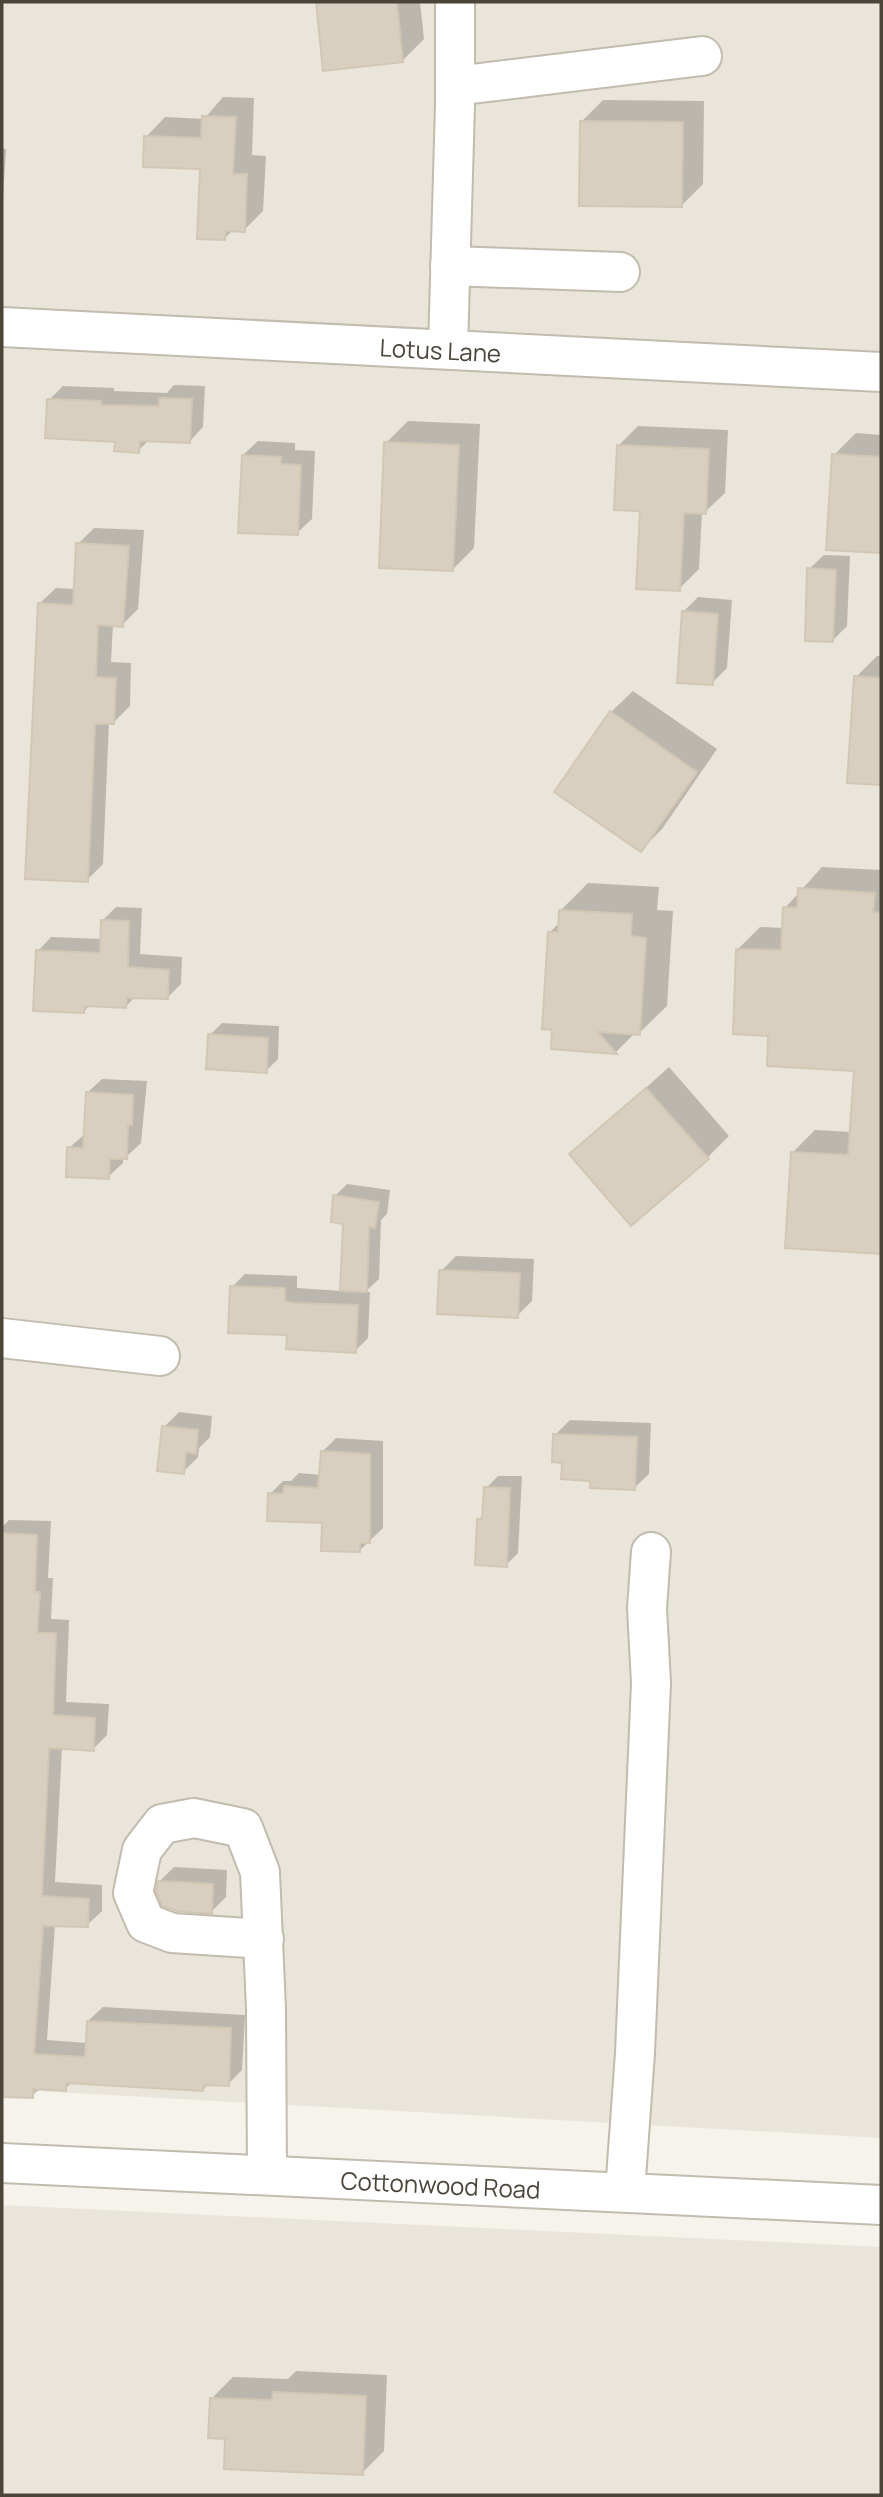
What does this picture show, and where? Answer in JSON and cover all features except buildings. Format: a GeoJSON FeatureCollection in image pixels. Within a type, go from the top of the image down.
{"type":"FeatureCollection","features":[{"type":"Feature","properties":{"kind":"street"},"geometry":{"type":"LineString","coordinates":[[448,349],[455,86],[454,2]]}},
{"type":"Feature","properties":{"kind":"street"},"geometry":{"type":"LineString","coordinates":[[455,86],[702,56]]}},
{"type":"Feature","properties":{"kind":"street"},"geometry":{"type":"LineString","coordinates":[[450,266],[620,272]]}},
{"type":"Feature","properties":{"kind":"street","name":"Lotus Lane"},"geometry":{"type":"LineString","coordinates":[[2,327],[881,372]]}},
{"type":"Feature","properties":{"kind":"street"},"geometry":{"type":"LineString","coordinates":[[2,1338],[160,1356]]}},
{"type":"Feature","properties":{"kind":"street"},"geometry":{"type":"LineString","coordinates":[[625,2193],[635,2053],[651,1683],[647,1608],[651,1552]]}},
{"type":"Feature","properties":{"kind":"street"},"geometry":{"type":"LineString","coordinates":[[264,1939],[267,2175]]}},
{"type":"Feature","properties":{"kind":"street","name":"Cottonwood Road"},"geometry":{"type":"LineString","coordinates":[[2,2163],[881,2205]]}},
{"type":"Feature","properties":{"kind":"shaded area"},"geometry":{"type":"Polygon","coordinates":[[[2,2],[881,2],[881,2138],[2,2089],[2,2]]]}},
{"type":"Feature","properties":{"kind":"shaded area"},"geometry":{"type":"Polygon","coordinates":[[[2,2205],[881,2247],[881,2495],[2,2495],[2,2205]]]}}]}
